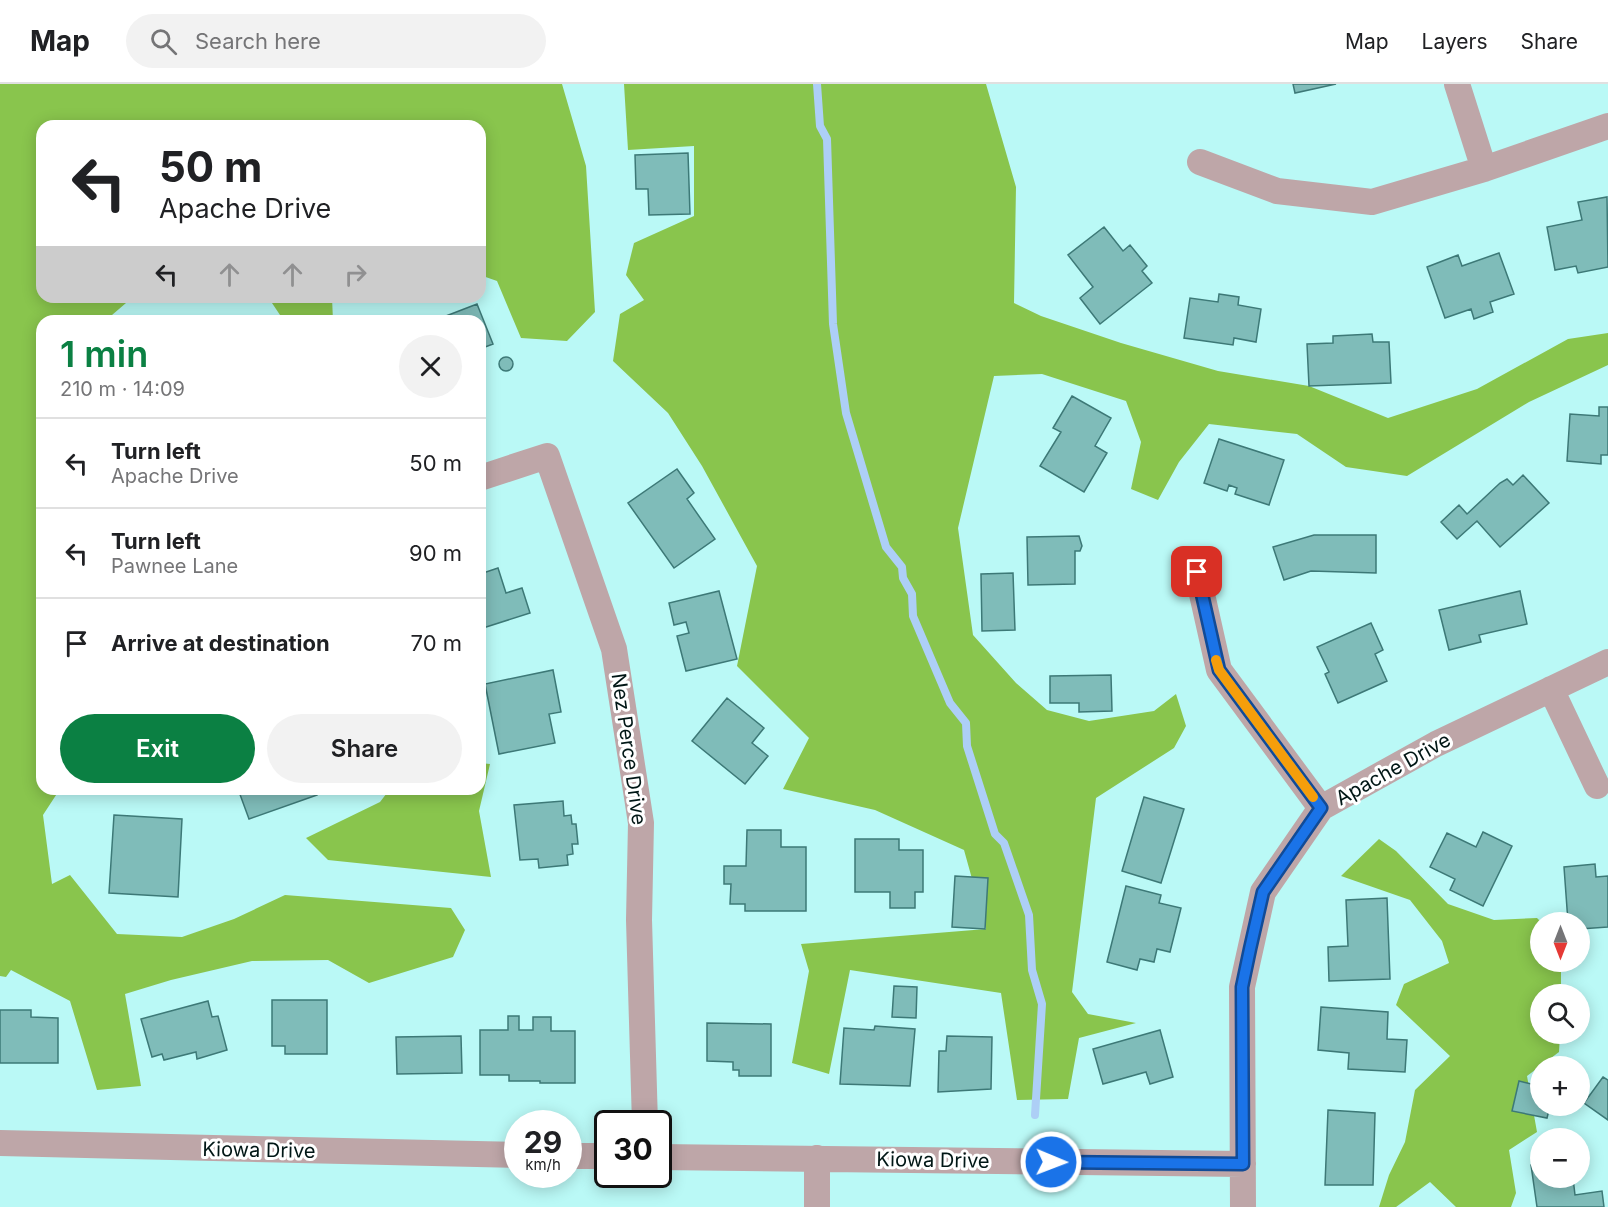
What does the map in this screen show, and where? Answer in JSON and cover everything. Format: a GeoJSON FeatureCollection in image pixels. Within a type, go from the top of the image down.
{"type":"FeatureCollection","features":[{"type":"Feature","properties":{"kind":"street"},"geometry":{"type":"LineString","coordinates":[[1457,84],[1484,169]]}},
{"type":"Feature","properties":{"kind":"street"},"geometry":{"type":"LineString","coordinates":[[1200,162],[1276,191],[1372,202],[1484,169],[1608,126]]}},
{"type":"Feature","properties":{"kind":"street","name":"Nez Perce Drive"},"geometry":{"type":"LineString","coordinates":[[486,476],[547,456],[615,649],[640,823],[639,920],[645,1110]]}},
{"type":"Feature","properties":{"kind":"street"},"geometry":{"type":"LineString","coordinates":[[1197,572],[1219,670],[1321,808]]}},
{"type":"Feature","properties":{"kind":"street","name":"Apache Drive"},"geometry":{"type":"LineString","coordinates":[[1243,1207],[1242,987],[1263,892],[1321,808],[1436,744],[1608,662]]}},
{"type":"Feature","properties":{"kind":"street"},"geometry":{"type":"LineString","coordinates":[[1551,689],[1597,786]]}},
{"type":"Feature","properties":{"kind":"street","name":"Kiowa Drive"},"geometry":{"type":"LineString","coordinates":[[0,1143],[504,1155]]}},
{"type":"Feature","properties":{"kind":"street","name":"Kiowa Drive"},"geometry":{"type":"LineString","coordinates":[[672,1157],[1243,1164]]}},
{"type":"Feature","properties":{"kind":"street"},"geometry":{"type":"LineString","coordinates":[[816,1158],[817,1207]]}},
{"type":"Feature","properties":{"kind":"green space"},"geometry":{"type":"Polygon","coordinates":[[[0,84],[562,84],[586,166],[595,312],[567,341],[521,338],[497,281],[486,277],[486,120],[36,120],[36,303],[126,303],[112,315],[36,315],[36,795],[56,795],[43,815],[52,884],[70,875],[117,934],[182,937],[234,919],[285,895],[451,908],[465,930],[453,957],[369,983],[328,960],[252,961],[171,980],[125,994],[141,1086],[97,1090],[70,1001],[11,970],[6,977],[0,976],[0,84]]]}},
{"type":"Feature","properties":{"kind":"green space"},"geometry":{"type":"Polygon","coordinates":[[[624,84],[986,84],[1016,187],[1014,303],[1041,316],[1121,343],[1218,371],[1309,386],[1388,418],[1477,389],[1568,339],[1608,333],[1608,365],[1529,402],[1407,476],[1346,467],[1297,434],[1209,424],[1179,462],[1158,500],[1131,489],[1141,442],[1126,401],[1042,374],[994,376],[958,528],[973,635],[1016,683],[1047,710],[1089,721],[1154,711],[1176,694],[1186,726],[1174,748],[1096,798],[1072,992],[1088,1014],[1136,1023],[1079,1038],[1068,1099],[1017,1100],[1001,993],[850,970],[829,1074],[792,1063],[809,971],[801,944],[986,929],[964,850],[875,810],[783,789],[809,738],[737,666],[757,566],[702,466],[668,413],[613,361],[620,314],[644,300],[626,275],[634,243],[694,216],[694,146],[628,150],[624,84]]]}},
{"type":"Feature","properties":{"kind":"green space"},"geometry":{"type":"Polygon","coordinates":[[[272,303],[332,303],[333,315],[280,315],[272,303]]]}},
{"type":"Feature","properties":{"kind":"green space"},"geometry":{"type":"Polygon","coordinates":[[[486,764],[490,764],[486,781],[486,764]]]}},
{"type":"Feature","properties":{"kind":"green space"},"geometry":{"type":"Polygon","coordinates":[[[385,795],[483,795],[479,811],[491,877],[328,860],[306,838],[380,802],[385,795]]]}},
{"type":"Feature","properties":{"kind":"green space"},"geometry":{"type":"Polygon","coordinates":[[[1379,839],[1396,851],[1448,904],[1494,920],[1530,918],[1530,972],[1561,972],[1561,984],[1530,984],[1530,1044],[1559,1044],[1559,1052],[1554,1056],[1530,1056],[1530,1074],[1527,1076],[1530,1116],[1534,1116],[1536,1128],[1530,1128],[1530,1136],[1509,1150],[1516,1193],[1511,1207],[1456,1207],[1430,1182],[1396,1207],[1379,1207],[1389,1175],[1405,1142],[1415,1090],[1450,1056],[1396,1005],[1404,984],[1449,963],[1442,941],[1410,900],[1341,876],[1379,839]]]}},
{"type":"Feature","properties":{"kind":"building"},"geometry":{"type":"Polygon","coordinates":[[[1293,84],[1336,84],[1295,93],[1293,84]]]}},
{"type":"Feature","properties":{"kind":"building"},"geometry":{"type":"Polygon","coordinates":[[[688,153],[690,214],[649,215],[648,189],[636,189],[635,155],[688,153]]]}},
{"type":"Feature","properties":{"kind":"building"},"geometry":{"type":"Polygon","coordinates":[[[1607,197],[1608,267],[1578,273],[1576,266],[1555,270],[1547,227],[1582,220],[1578,202],[1607,197]]]}},
{"type":"Feature","properties":{"kind":"building"},"geometry":{"type":"Polygon","coordinates":[[[1104,227],[1123,251],[1130,245],[1147,266],[1142,271],[1152,283],[1100,324],[1080,298],[1093,287],[1068,255],[1104,227]]]}},
{"type":"Feature","properties":{"kind":"building"},"geometry":{"type":"Polygon","coordinates":[[[1499,253],[1514,294],[1490,302],[1493,312],[1474,319],[1471,309],[1445,318],[1427,267],[1458,255],[1462,266],[1499,253]]]}},
{"type":"Feature","properties":{"kind":"building"},"geometry":{"type":"Polygon","coordinates":[[[1219,294],[1239,297],[1238,305],[1261,309],[1256,342],[1234,338],[1233,345],[1184,338],[1190,298],[1218,302],[1219,294]]]}},
{"type":"Feature","properties":{"kind":"building"},"geometry":{"type":"Polygon","coordinates":[[[477,304],[481,315],[449,315],[477,304]]]}},
{"type":"Feature","properties":{"kind":"building"},"geometry":{"type":"Polygon","coordinates":[[[486,326],[493,344],[486,347],[486,326]]]}},
{"type":"Feature","properties":{"kind":"building"},"geometry":{"type":"Polygon","coordinates":[[[1372,334],[1373,342],[1389,342],[1391,383],[1309,386],[1307,344],[1333,343],[1333,336],[1372,334]]]}},
{"type":"Feature","properties":{"kind":"building"},"geometry":{"type":"Polygon","coordinates":[[[503,357],[509,357],[513,364],[509,371],[503,371],[499,367],[499,361],[503,357]]]}},
{"type":"Feature","properties":{"kind":"building"},"geometry":{"type":"Polygon","coordinates":[[[1072,396],[1111,418],[1095,446],[1107,453],[1084,492],[1040,466],[1061,432],[1053,428],[1072,396]]]}},
{"type":"Feature","properties":{"kind":"building"},"geometry":{"type":"Polygon","coordinates":[[[1599,407],[1608,407],[1608,455],[1601,455],[1601,464],[1567,461],[1570,414],[1599,416],[1599,407]]]}},
{"type":"Feature","properties":{"kind":"building"},"geometry":{"type":"Polygon","coordinates":[[[1219,439],[1284,460],[1269,505],[1235,494],[1237,488],[1229,485],[1227,491],[1204,483],[1219,439]]]}},
{"type":"Feature","properties":{"kind":"building"},"geometry":{"type":"Polygon","coordinates":[[[677,469],[694,493],[687,499],[715,539],[674,568],[628,503],[677,469]]]}},
{"type":"Feature","properties":{"kind":"building"},"geometry":{"type":"Polygon","coordinates":[[[1523,475],[1549,503],[1500,547],[1477,521],[1457,539],[1441,522],[1459,505],[1467,514],[1500,483],[1507,479],[1513,485],[1523,475]]]}},
{"type":"Feature","properties":{"kind":"building"},"geometry":{"type":"Polygon","coordinates":[[[1314,535],[1376,535],[1376,573],[1311,571],[1284,580],[1273,547],[1314,535]]]}},
{"type":"Feature","properties":{"kind":"building"},"geometry":{"type":"Polygon","coordinates":[[[1079,536],[1082,546],[1080,551],[1075,551],[1075,584],[1028,585],[1027,537],[1079,536]]]}},
{"type":"Feature","properties":{"kind":"building"},"geometry":{"type":"Polygon","coordinates":[[[498,568],[506,593],[522,588],[530,613],[486,627],[486,572],[498,568]]]}},
{"type":"Feature","properties":{"kind":"building"},"geometry":{"type":"Polygon","coordinates":[[[1013,573],[1015,630],[982,631],[981,574],[1013,573]]]}},
{"type":"Feature","properties":{"kind":"building"},"geometry":{"type":"Polygon","coordinates":[[[719,591],[737,659],[686,671],[677,636],[689,633],[686,622],[674,625],[669,603],[719,591]]]}},
{"type":"Feature","properties":{"kind":"building"},"geometry":{"type":"Polygon","coordinates":[[[1520,591],[1527,624],[1479,635],[1481,642],[1449,650],[1439,610],[1520,591]]]}},
{"type":"Feature","properties":{"kind":"building"},"geometry":{"type":"Polygon","coordinates":[[[1371,623],[1383,650],[1375,654],[1387,681],[1338,703],[1325,674],[1329,672],[1317,647],[1371,623]]]}},
{"type":"Feature","properties":{"kind":"building"},"geometry":{"type":"Polygon","coordinates":[[[553,670],[561,712],[549,714],[555,743],[499,754],[486,684],[553,670]]]}},
{"type":"Feature","properties":{"kind":"building"},"geometry":{"type":"Polygon","coordinates":[[[1111,675],[1112,711],[1079,712],[1079,703],[1050,703],[1050,676],[1111,675]]]}},
{"type":"Feature","properties":{"kind":"building"},"geometry":{"type":"Polygon","coordinates":[[[727,698],[764,728],[752,743],[768,756],[745,784],[692,741],[727,698]]]}},
{"type":"Feature","properties":{"kind":"building"},"geometry":{"type":"Polygon","coordinates":[[[240,795],[317,795],[249,819],[240,795]]]}},
{"type":"Feature","properties":{"kind":"building"},"geometry":{"type":"Polygon","coordinates":[[[1144,797],[1184,809],[1161,883],[1122,871],[1144,797]]]}},
{"type":"Feature","properties":{"kind":"building"},"geometry":{"type":"Polygon","coordinates":[[[563,801],[564,816],[571,815],[572,824],[576,824],[578,844],[572,844],[573,854],[567,855],[568,865],[539,868],[538,859],[520,860],[514,805],[563,801]]]}},
{"type":"Feature","properties":{"kind":"building"},"geometry":{"type":"Polygon","coordinates":[[[114,815],[182,819],[178,897],[109,893],[114,815]]]}},
{"type":"Feature","properties":{"kind":"building"},"geometry":{"type":"Polygon","coordinates":[[[747,830],[781,830],[781,847],[806,847],[806,911],[745,911],[745,904],[730,904],[731,884],[724,884],[724,866],[746,866],[747,830]]]}},
{"type":"Feature","properties":{"kind":"building"},"geometry":{"type":"Polygon","coordinates":[[[1483,832],[1512,846],[1483,906],[1450,890],[1455,879],[1430,867],[1447,833],[1476,847],[1483,832]]]}},
{"type":"Feature","properties":{"kind":"building"},"geometry":{"type":"Polygon","coordinates":[[[855,839],[899,839],[899,850],[923,850],[923,892],[915,892],[915,908],[890,908],[890,892],[855,892],[855,839]]]}},
{"type":"Feature","properties":{"kind":"building"},"geometry":{"type":"Polygon","coordinates":[[[1595,864],[1596,877],[1608,876],[1608,927],[1590,928],[1590,912],[1567,912],[1564,867],[1595,864]]]}},
{"type":"Feature","properties":{"kind":"building"},"geometry":{"type":"Polygon","coordinates":[[[955,876],[988,878],[985,929],[952,927],[955,876]]]}},
{"type":"Feature","properties":{"kind":"building"},"geometry":{"type":"Polygon","coordinates":[[[1126,886],[1161,895],[1159,903],[1181,908],[1170,952],[1157,949],[1154,962],[1140,959],[1137,970],[1107,962],[1126,886]]]}},
{"type":"Feature","properties":{"kind":"building"},"geometry":{"type":"Polygon","coordinates":[[[1387,898],[1390,979],[1329,981],[1328,947],[1348,946],[1346,900],[1387,898]]]}},
{"type":"Feature","properties":{"kind":"building"},"geometry":{"type":"Polygon","coordinates":[[[894,986],[917,987],[916,1018],[892,1017],[894,986]]]}},
{"type":"Feature","properties":{"kind":"building"},"geometry":{"type":"Polygon","coordinates":[[[272,1000],[327,1000],[327,1054],[285,1054],[285,1046],[272,1046],[272,1000]]]}},
{"type":"Feature","properties":{"kind":"building"},"geometry":{"type":"Polygon","coordinates":[[[208,1001],[212,1017],[218,1016],[227,1050],[197,1059],[196,1052],[164,1060],[162,1054],[152,1057],[141,1019],[208,1001]]]}},
{"type":"Feature","properties":{"kind":"building"},"geometry":{"type":"Polygon","coordinates":[[[1321,1007],[1388,1012],[1387,1039],[1407,1040],[1405,1072],[1348,1069],[1349,1053],[1318,1050],[1321,1007]]]}},
{"type":"Feature","properties":{"kind":"building"},"geometry":{"type":"Polygon","coordinates":[[[0,1010],[31,1010],[31,1017],[58,1018],[58,1063],[0,1063],[0,1010]]]}},
{"type":"Feature","properties":{"kind":"building"},"geometry":{"type":"Polygon","coordinates":[[[508,1016],[519,1016],[519,1030],[533,1030],[533,1017],[551,1017],[551,1031],[575,1031],[575,1083],[509,1081],[509,1075],[480,1075],[480,1030],[508,1030],[508,1016]]]}},
{"type":"Feature","properties":{"kind":"building"},"geometry":{"type":"Polygon","coordinates":[[[707,1023],[771,1024],[771,1076],[739,1076],[739,1070],[733,1070],[733,1062],[707,1061],[707,1023]]]}},
{"type":"Feature","properties":{"kind":"building"},"geometry":{"type":"Polygon","coordinates":[[[875,1026],[915,1029],[910,1086],[840,1084],[844,1028],[874,1030],[875,1026]]]}},
{"type":"Feature","properties":{"kind":"building"},"geometry":{"type":"Polygon","coordinates":[[[1160,1030],[1173,1077],[1150,1084],[1146,1072],[1103,1084],[1093,1049],[1160,1030]]]}},
{"type":"Feature","properties":{"kind":"building"},"geometry":{"type":"Polygon","coordinates":[[[461,1036],[462,1073],[397,1074],[396,1037],[461,1036]]]}},
{"type":"Feature","properties":{"kind":"building"},"geometry":{"type":"Polygon","coordinates":[[[947,1036],[992,1037],[991,1089],[938,1092],[939,1051],[946,1051],[947,1036]]]}},
{"type":"Feature","properties":{"kind":"building"},"geometry":{"type":"Polygon","coordinates":[[[1603,1077],[1608,1080],[1608,1120],[1590,1107],[1590,1095],[1603,1077]]]}},
{"type":"Feature","properties":{"kind":"building"},"geometry":{"type":"Polygon","coordinates":[[[1519,1081],[1530,1084],[1530,1115],[1512,1111],[1519,1081]]]}},
{"type":"Feature","properties":{"kind":"building"},"geometry":{"type":"Polygon","coordinates":[[[1328,1110],[1375,1113],[1373,1185],[1325,1185],[1328,1110]]]}},
{"type":"Feature","properties":{"kind":"building"},"geometry":{"type":"Polygon","coordinates":[[[1534,1188],[1574,1188],[1575,1195],[1602,1191],[1604,1207],[1537,1207],[1534,1188]]]}},
{"type":"Feature","properties":{"kind":"waterway"},"geometry":{"type":"LineString","coordinates":[[817,84],[820,126],[827,139],[833,324],[846,413],[886,547],[902,567],[903,578],[912,594],[913,616],[950,703],[966,723],[967,746],[995,834],[1004,843],[1029,915],[1032,970],[1042,1004],[1035,1115]]}},
{"type":"Feature","properties":{"kind":"slow traffic"},"geometry":{"type":"LineString","coordinates":[[1216,660],[1219,670],[1313,797]]}},
{"type":"Feature","properties":{"kind":"route"},"geometry":{"type":"LineString","coordinates":[[1051,1162],[1243,1164],[1242,987],[1250,949],[1263,892],[1321,808],[1219,670],[1197,572]]}}]}
